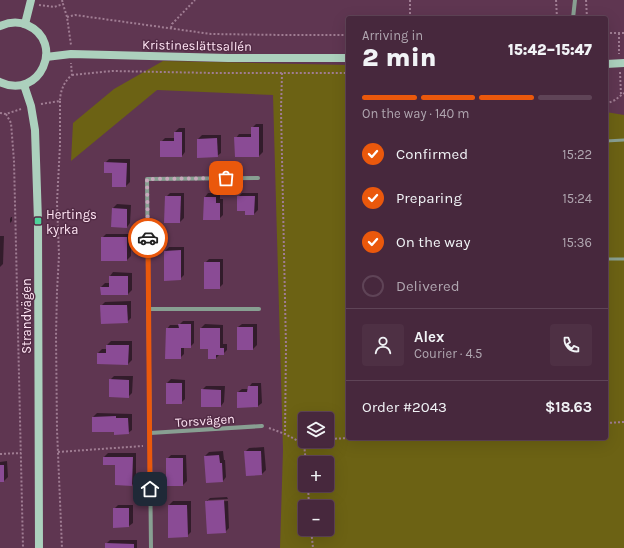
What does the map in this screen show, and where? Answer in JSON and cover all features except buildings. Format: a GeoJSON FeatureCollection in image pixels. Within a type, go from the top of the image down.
{"type":"FeatureCollection","features":[{"type":"Feature","properties":{"kind":"street"},"geometry":{"type":"LineString","coordinates":[[25,24],[31,0]]}},
{"type":"Feature","properties":{"kind":"street"},"geometry":{"type":"LineString","coordinates":[[573,16],[575,0]]}},
{"type":"Feature","properties":{"kind":"street"},"geometry":{"type":"LineString","coordinates":[[0,26],[13,22],[25,24],[33,28],[42,37],[45,45],[46,57],[41,73],[32,81],[13,86],[0,82]]}},
{"type":"Feature","properties":{"kind":"street","name":"Kristineslättsallén"},"geometry":{"type":"LineString","coordinates":[[46,57],[71,54],[228,58],[346,58]]}},
{"type":"Feature","properties":{"kind":"street"},"geometry":{"type":"LineString","coordinates":[[608,64],[624,63]]}},
{"type":"Feature","properties":{"kind":"street","name":"Strandvägen"},"geometry":{"type":"LineString","coordinates":[[24,84],[31,106],[35,130],[38,221],[39,548]]}},
{"type":"Feature","properties":{"kind":"street"},"geometry":{"type":"LineString","coordinates":[[151,548],[147,179],[258,178]]}},
{"type":"Feature","properties":{"kind":"street"},"geometry":{"type":"LineString","coordinates":[[148,309],[259,309]]}},
{"type":"Feature","properties":{"kind":"street","name":"Torsvägen"},"geometry":{"type":"LineString","coordinates":[[150,433],[262,426]]}},
{"type":"Feature","properties":{"kind":"lane"},"geometry":{"type":"LineString","coordinates":[[608,141],[624,140]]}},
{"type":"Feature","properties":{"kind":"lane"},"geometry":{"type":"LineString","coordinates":[[608,259],[624,259]]}},
{"type":"Feature","properties":{"kind":"path"},"geometry":{"type":"LineString","coordinates":[[62,0],[63,4]]}},
{"type":"Feature","properties":{"kind":"path"},"geometry":{"type":"LineString","coordinates":[[171,28],[172,24],[195,0]]}},
{"type":"Feature","properties":{"kind":"path"},"geometry":{"type":"LineString","coordinates":[[410,0],[410,16]]}},
{"type":"Feature","properties":{"kind":"path"},"geometry":{"type":"LineString","coordinates":[[556,0],[557,16]]}},
{"type":"Feature","properties":{"kind":"path"},"geometry":{"type":"LineString","coordinates":[[586,0],[587,16]]}},
{"type":"Feature","properties":{"kind":"path"},"geometry":{"type":"LineString","coordinates":[[67,17],[75,15],[211,34],[346,35]]}},
{"type":"Feature","properties":{"kind":"path"},"geometry":{"type":"LineString","coordinates":[[608,33],[624,33]]}},
{"type":"Feature","properties":{"kind":"path"},"geometry":{"type":"LineString","coordinates":[[72,75],[112,71],[213,74],[346,73]]}},
{"type":"Feature","properties":{"kind":"path"},"geometry":{"type":"LineString","coordinates":[[282,73],[281,110],[286,347],[285,434]]}},
{"type":"Feature","properties":{"kind":"path"},"geometry":{"type":"LineString","coordinates":[[608,103],[624,93]]}},
{"type":"Feature","properties":{"kind":"path"},"geometry":{"type":"LineString","coordinates":[[60,101],[60,145],[57,202],[60,255],[57,291],[56,336],[58,452],[62,548]]}},
{"type":"Feature","properties":{"kind":"path"},"geometry":{"type":"LineString","coordinates":[[0,113],[6,114],[31,106]]}},
{"type":"Feature","properties":{"kind":"path"},"geometry":{"type":"LineString","coordinates":[[6,114],[11,123],[14,161],[23,548]]}},
{"type":"Feature","properties":{"kind":"path"},"geometry":{"type":"LineString","coordinates":[[608,423],[624,422]]}},
{"type":"Feature","properties":{"kind":"path"},"geometry":{"type":"LineString","coordinates":[[262,426],[298,440]]}},
{"type":"Feature","properties":{"kind":"path"},"geometry":{"type":"LineString","coordinates":[[334,439],[346,438]]}},
{"type":"Feature","properties":{"kind":"path"},"geometry":{"type":"LineString","coordinates":[[58,452],[150,446]]}},
{"type":"Feature","properties":{"kind":"path"},"geometry":{"type":"LineString","coordinates":[[0,454],[21,453]]}},
{"type":"Feature","properties":{"kind":"path"},"geometry":{"type":"LineString","coordinates":[[312,536],[313,548]]}},
{"type":"Feature","properties":{"kind":"shaded area"},"geometry":{"type":"Polygon","coordinates":[[[163,61],[346,65],[346,440],[608,440],[608,112],[624,115],[624,548],[280,548],[283,450],[273,95],[157,90],[71,161],[73,123],[114,89],[163,61]]]}},
{"type":"Feature","properties":{"kind":"way so far"},"geometry":{"type":"LineString","coordinates":[[148,238],[147,179],[226,178]]}},
{"type":"Feature","properties":{"kind":"place","name":"Hertings kyrka"},"geometry":{"type":"Point","coordinates":[38,221]}},
{"type":"Feature","properties":{"kind":"route"},"geometry":{"type":"LineString","coordinates":[[148,238],[150,489]]}}]}
